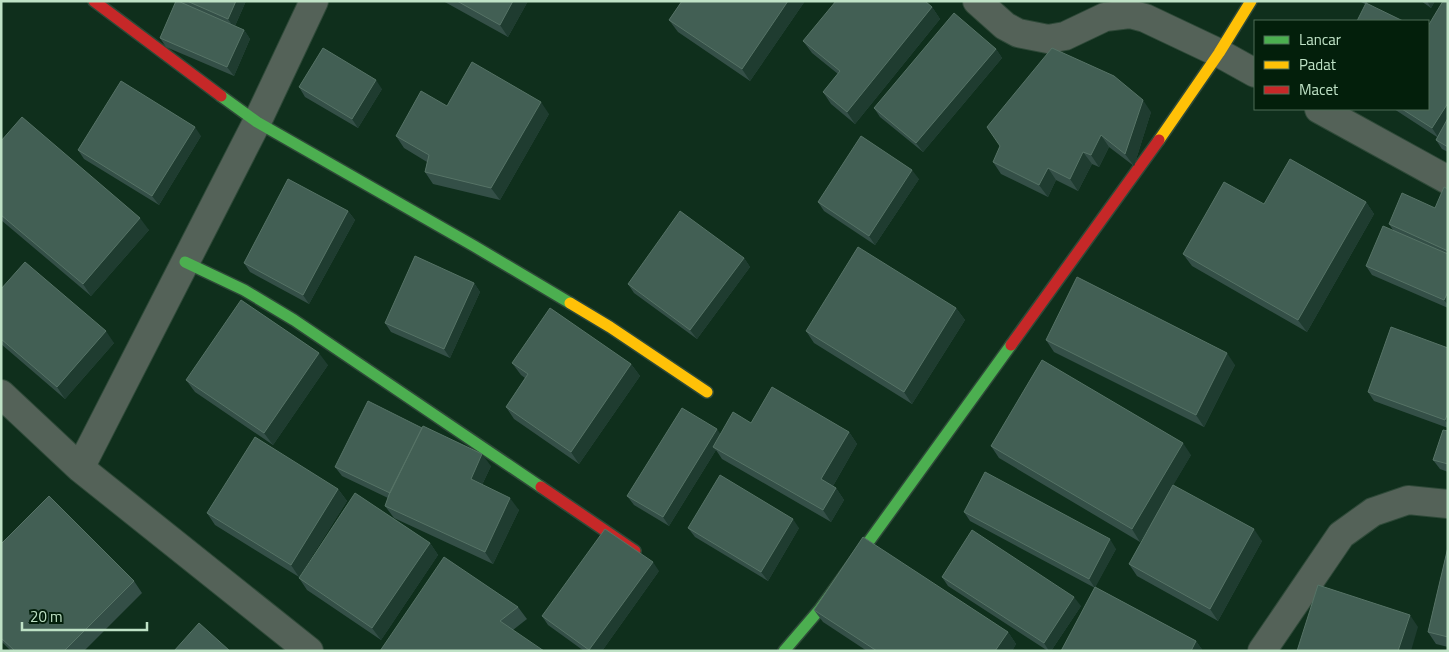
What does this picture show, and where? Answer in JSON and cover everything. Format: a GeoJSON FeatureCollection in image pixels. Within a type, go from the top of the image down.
{"type":"FeatureCollection","features":[{"type":"Feature","properties":{"kind":"street"},"geometry":{"type":"LineString","coordinates":[[94,1],[257,122],[474,246],[601,322],[707,392]]}},
{"type":"Feature","properties":{"kind":"street"},"geometry":{"type":"LineString","coordinates":[[80,468],[257,122],[314,1]]}},
{"type":"Feature","properties":{"kind":"street"},"geometry":{"type":"LineString","coordinates":[[977,1],[1006,26],[1018,33],[1048,39],[1065,36],[1106,17],[1130,14],[1145,18],[1254,72]]}},
{"type":"Feature","properties":{"kind":"street"},"geometry":{"type":"LineString","coordinates":[[784,651],[820,608],[1162,135],[1251,1]]}},
{"type":"Feature","properties":{"kind":"street"},"geometry":{"type":"LineString","coordinates":[[1321,110],[1448,180]]}},
{"type":"Feature","properties":{"kind":"street"},"geometry":{"type":"LineString","coordinates":[[185,262],[244,290],[294,320],[646,559]]}},
{"type":"Feature","properties":{"kind":"street"},"geometry":{"type":"LineString","coordinates":[[1,394],[80,468],[309,651]]}},
{"type":"Feature","properties":{"kind":"street"},"geometry":{"type":"LineString","coordinates":[[1262,651],[1341,535],[1373,512],[1408,500],[1448,504]]}},
{"type":"Feature","properties":{"kind":"building"},"geometry":{"type":"Polygon","coordinates":[[[176,1],[244,30],[227,67],[160,38],[176,1]]]}},
{"type":"Feature","properties":{"kind":"building"},"geometry":{"type":"Polygon","coordinates":[[[187,1],[236,1],[228,19],[187,1]]]}},
{"type":"Feature","properties":{"kind":"building"},"geometry":{"type":"Polygon","coordinates":[[[457,1],[513,1],[500,25],[457,1]]]}},
{"type":"Feature","properties":{"kind":"building"},"geometry":{"type":"Polygon","coordinates":[[[682,1],[788,1],[742,69],[669,20],[682,1]]]}},
{"type":"Feature","properties":{"kind":"building"},"geometry":{"type":"Polygon","coordinates":[[[836,1],[925,1],[932,7],[847,112],[823,92],[840,71],[803,41],[836,1]]]}},
{"type":"Feature","properties":{"kind":"building"},"geometry":{"type":"Polygon","coordinates":[[[1443,1],[1448,1],[1448,103],[1432,128],[1404,110],[1429,110],[1429,24],[1443,1]]]}},
{"type":"Feature","properties":{"kind":"building"},"geometry":{"type":"Polygon","coordinates":[[[1366,3],[1401,20],[1358,20],[1366,3]]]}},
{"type":"Feature","properties":{"kind":"building"},"geometry":{"type":"Polygon","coordinates":[[[954,13],[996,49],[916,143],[874,108],[954,13]]]}},
{"type":"Feature","properties":{"kind":"building"},"geometry":{"type":"Polygon","coordinates":[[[323,48],[376,80],[352,119],[299,87],[323,48]]]}},
{"type":"Feature","properties":{"kind":"building"},"geometry":{"type":"Polygon","coordinates":[[[1052,48],[1114,76],[1143,100],[1125,154],[1101,135],[1091,155],[1083,152],[1070,179],[1048,168],[1039,185],[993,162],[1000,146],[987,127],[1052,48]]]}},
{"type":"Feature","properties":{"kind":"building"},"geometry":{"type":"Polygon","coordinates":[[[472,62],[541,102],[491,188],[425,172],[429,155],[396,136],[421,91],[447,106],[472,62]]]}},
{"type":"Feature","properties":{"kind":"building"},"geometry":{"type":"Polygon","coordinates":[[[121,81],[195,127],[152,196],[78,150],[121,81]]]}},
{"type":"Feature","properties":{"kind":"building"},"geometry":{"type":"Polygon","coordinates":[[[22,117],[140,218],[83,284],[1,215],[1,141],[22,117]]]}},
{"type":"Feature","properties":{"kind":"building"},"geometry":{"type":"Polygon","coordinates":[[[1448,118],[1448,147],[1436,140],[1448,118]]]}},
{"type":"Feature","properties":{"kind":"building"},"geometry":{"type":"Polygon","coordinates":[[[861,136],[912,170],[869,236],[818,202],[861,136]]]}},
{"type":"Feature","properties":{"kind":"building"},"geometry":{"type":"Polygon","coordinates":[[[1290,159],[1366,202],[1298,320],[1183,254],[1224,182],[1264,204],[1290,159]]]}},
{"type":"Feature","properties":{"kind":"building"},"geometry":{"type":"Polygon","coordinates":[[[288,179],[348,211],[303,295],[244,263],[288,179]]]}},
{"type":"Feature","properties":{"kind":"building"},"geometry":{"type":"Polygon","coordinates":[[[1444,187],[1448,189],[1448,251],[1389,224],[1402,193],[1435,208],[1444,187]]]}},
{"type":"Feature","properties":{"kind":"building"},"geometry":{"type":"Polygon","coordinates":[[[680,211],[744,258],[690,330],[628,284],[680,211]]]}},
{"type":"Feature","properties":{"kind":"building"},"geometry":{"type":"Polygon","coordinates":[[[1383,226],[1448,254],[1448,292],[1444,300],[1366,266],[1383,226]]]}},
{"type":"Feature","properties":{"kind":"building"},"geometry":{"type":"Polygon","coordinates":[[[858,247],[956,308],[904,392],[806,331],[858,247]]]}},
{"type":"Feature","properties":{"kind":"building"},"geometry":{"type":"Polygon","coordinates":[[[415,256],[474,283],[444,349],[385,323],[415,256]]]}},
{"type":"Feature","properties":{"kind":"building"},"geometry":{"type":"Polygon","coordinates":[[[25,262],[106,331],[57,387],[1,339],[1,289],[25,262]]]}},
{"type":"Feature","properties":{"kind":"building"},"geometry":{"type":"Polygon","coordinates":[[[1077,277],[1227,353],[1196,415],[1046,340],[1077,277]]]}},
{"type":"Feature","properties":{"kind":"building"},"geometry":{"type":"Polygon","coordinates":[[[241,300],[319,353],[264,433],[186,380],[241,300]]]}},
{"type":"Feature","properties":{"kind":"building"},"geometry":{"type":"Polygon","coordinates":[[[550,308],[631,364],[571,452],[506,407],[528,374],[512,363],[550,308]]]}},
{"type":"Feature","properties":{"kind":"building"},"geometry":{"type":"Polygon","coordinates":[[[1391,327],[1448,348],[1448,413],[1445,420],[1368,392],[1391,327]]]}},
{"type":"Feature","properties":{"kind":"building"},"geometry":{"type":"Polygon","coordinates":[[[1042,360],[1183,443],[1132,529],[991,446],[1042,360]]]}},
{"type":"Feature","properties":{"kind":"building"},"geometry":{"type":"Polygon","coordinates":[[[772,387],[849,432],[821,479],[836,488],[823,510],[713,447],[733,412],[751,423],[772,387]]]}},
{"type":"Feature","properties":{"kind":"building"},"geometry":{"type":"Polygon","coordinates":[[[368,401],[422,428],[390,493],[335,467],[368,401]]]}},
{"type":"Feature","properties":{"kind":"building"},"geometry":{"type":"Polygon","coordinates":[[[682,408],[717,429],[663,517],[627,496],[682,408]]]}},
{"type":"Feature","properties":{"kind":"building"},"geometry":{"type":"Polygon","coordinates":[[[423,426],[482,454],[471,479],[510,498],[485,552],[385,506],[423,426]]]}},
{"type":"Feature","properties":{"kind":"building"},"geometry":{"type":"Polygon","coordinates":[[[1443,430],[1448,431],[1448,464],[1433,460],[1443,430]]]}},
{"type":"Feature","properties":{"kind":"building"},"geometry":{"type":"Polygon","coordinates":[[[255,437],[338,489],[291,565],[207,513],[255,437]]]}},
{"type":"Feature","properties":{"kind":"building"},"geometry":{"type":"Polygon","coordinates":[[[985,472],[1110,539],[1089,579],[964,512],[985,472]]]}},
{"type":"Feature","properties":{"kind":"building"},"geometry":{"type":"Polygon","coordinates":[[[720,475],[793,519],[761,572],[688,528],[720,475]]]}},
{"type":"Feature","properties":{"kind":"building"},"geometry":{"type":"Polygon","coordinates":[[[1173,485],[1254,529],[1210,609],[1129,564],[1173,485]]]}},
{"type":"Feature","properties":{"kind":"building"},"geometry":{"type":"Polygon","coordinates":[[[355,493],[430,543],[372,628],[299,578],[355,493]]]}},
{"type":"Feature","properties":{"kind":"building"},"geometry":{"type":"Polygon","coordinates":[[[49,496],[134,581],[64,651],[15,651],[1,638],[1,544],[49,496]]]}},
{"type":"Feature","properties":{"kind":"building"},"geometry":{"type":"Polygon","coordinates":[[[605,529],[653,562],[589,650],[542,616],[605,529]]]}},
{"type":"Feature","properties":{"kind":"building"},"geometry":{"type":"Polygon","coordinates":[[[972,530],[1074,597],[1044,643],[942,577],[972,530]]]}},
{"type":"Feature","properties":{"kind":"building"},"geometry":{"type":"Polygon","coordinates":[[[863,537],[1008,632],[995,651],[877,651],[814,610],[863,537]]]}},
{"type":"Feature","properties":{"kind":"building"},"geometry":{"type":"Polygon","coordinates":[[[1448,547],[1448,637],[1428,632],[1448,547]]]}},
{"type":"Feature","properties":{"kind":"building"},"geometry":{"type":"Polygon","coordinates":[[[444,557],[518,607],[500,621],[544,651],[380,651],[444,557]]]}},
{"type":"Feature","properties":{"kind":"building"},"geometry":{"type":"Polygon","coordinates":[[[1318,585],[1410,615],[1398,651],[1297,651],[1318,585]]]}},
{"type":"Feature","properties":{"kind":"building"},"geometry":{"type":"Polygon","coordinates":[[[1095,587],[1196,641],[1191,651],[1061,651],[1095,587]]]}},
{"type":"Feature","properties":{"kind":"building"},"geometry":{"type":"Polygon","coordinates":[[[199,623],[230,651],[174,651],[199,623]]]}},
{"type":"Feature","properties":{"kind":"traffic: fast"},"geometry":{"type":"LineString","coordinates":[[221,96],[257,122],[570,303]]}},
{"type":"Feature","properties":{"kind":"traffic: fast"},"geometry":{"type":"LineString","coordinates":[[185,262],[244,290],[294,320],[541,487]]}},
{"type":"Feature","properties":{"kind":"traffic: fast"},"geometry":{"type":"LineString","coordinates":[[784,651],[820,609],[1011,345]]}},
{"type":"Feature","properties":{"kind":"traffic: slow"},"geometry":{"type":"LineString","coordinates":[[1159,140],[1219,53],[1251,1]]}},
{"type":"Feature","properties":{"kind":"traffic: slow"},"geometry":{"type":"LineString","coordinates":[[570,303],[610,327],[707,392]]}},
{"type":"Feature","properties":{"kind":"traffic: jam"},"geometry":{"type":"LineString","coordinates":[[94,1],[221,96]]}},
{"type":"Feature","properties":{"kind":"traffic: jam"},"geometry":{"type":"LineString","coordinates":[[1011,345],[1159,140]]}},
{"type":"Feature","properties":{"kind":"traffic: jam"},"geometry":{"type":"LineString","coordinates":[[541,487],[635,551]]}}]}
